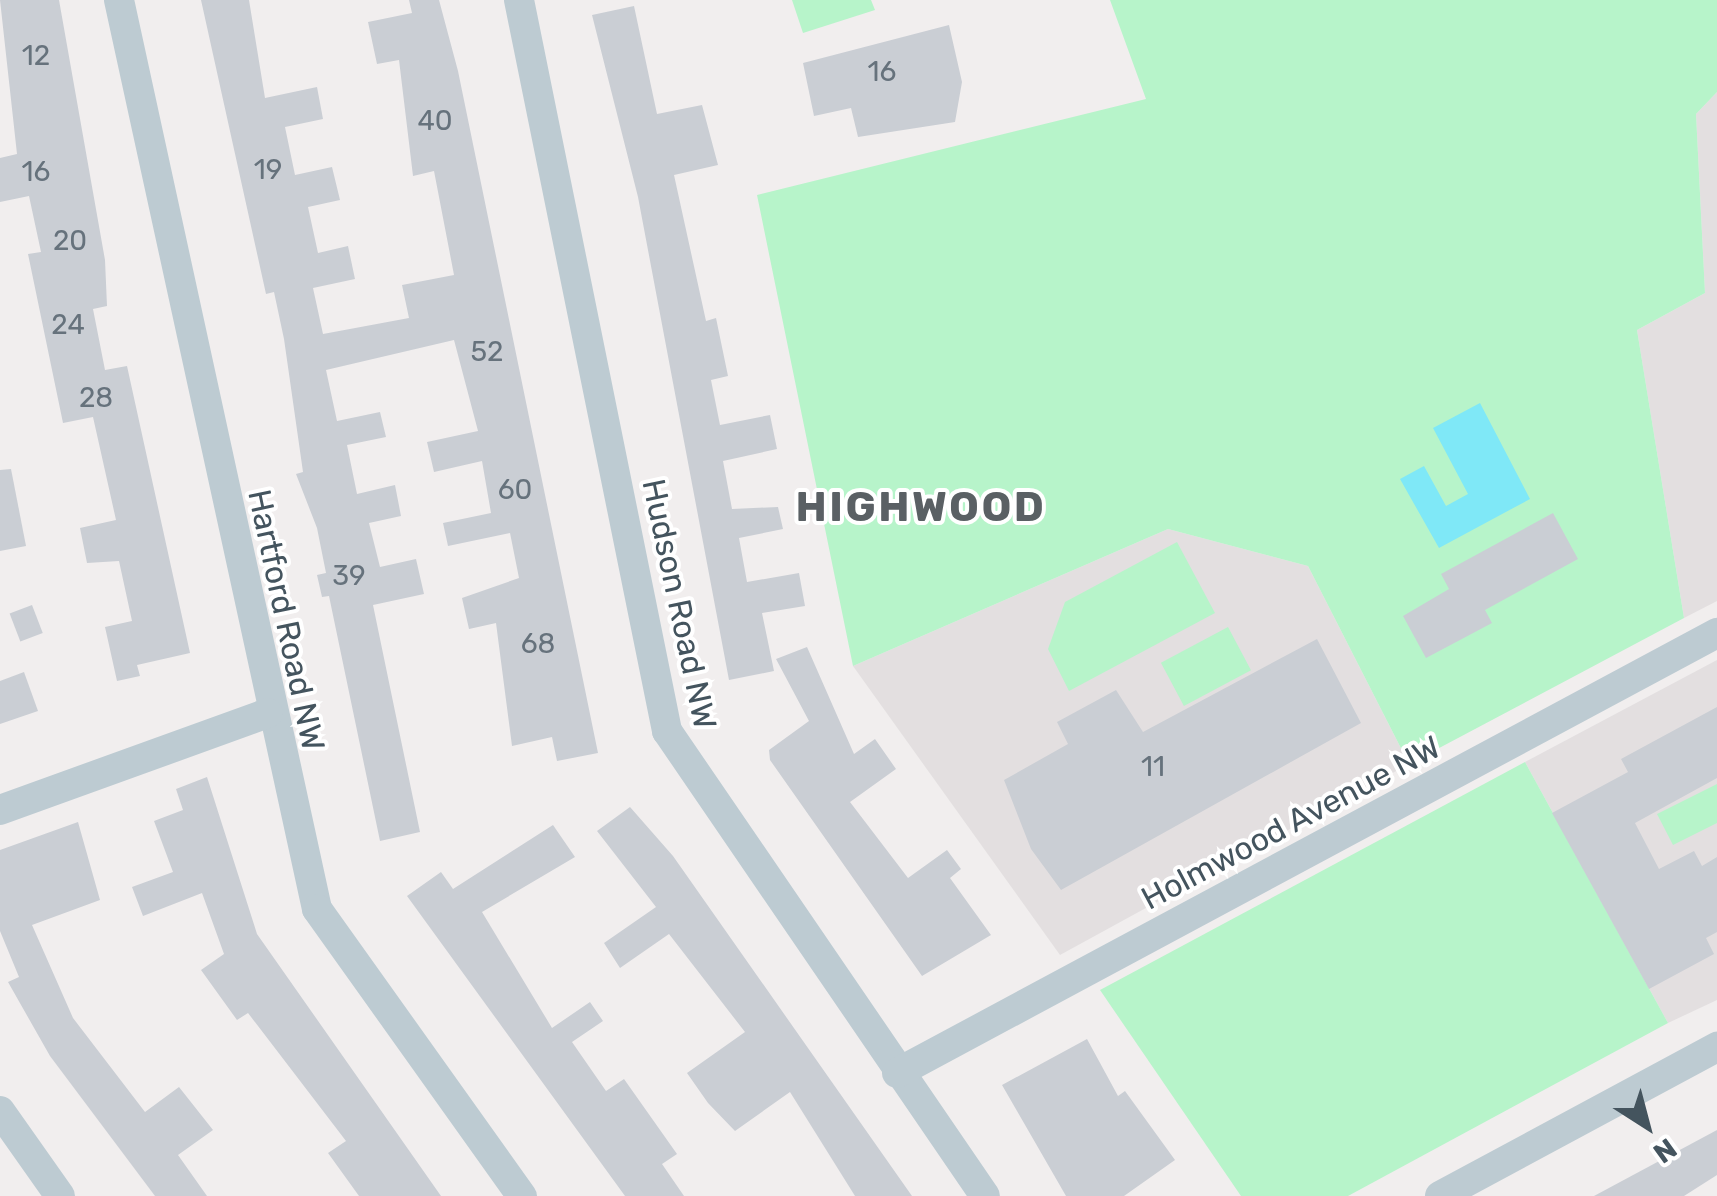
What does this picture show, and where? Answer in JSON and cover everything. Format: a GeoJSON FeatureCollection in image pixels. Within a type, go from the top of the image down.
{"type":"FeatureCollection","features":[{"type":"Feature","properties":{"kind":"street","name":"Hartford Road NW"},"geometry":{"type":"LineString","coordinates":[[118,0],[268,713],[317,910],[522,1196]]}},
{"type":"Feature","properties":{"kind":"street","name":"Hudson Road NW"},"geometry":{"type":"LineString","coordinates":[[519,0],[667,731],[985,1196]]}},
{"type":"Feature","properties":{"kind":"street","name":"Holmwood Avenue NW"},"geometry":{"type":"LineString","coordinates":[[898,1072],[1717,633]]}},
{"type":"Feature","properties":{"kind":"street"},"geometry":{"type":"LineString","coordinates":[[0,810],[268,713]]}},
{"type":"Feature","properties":{"kind":"street"},"geometry":{"type":"LineString","coordinates":[[1440,1196],[1717,1046]]}},
{"type":"Feature","properties":{"kind":"street"},"geometry":{"type":"LineString","coordinates":[[0,1112],[60,1196]]}},
{"type":"Feature","properties":{"kind":"shaded area"},"geometry":{"type":"Polygon","coordinates":[[[1717,92],[1717,601],[1684,618],[1637,330],[1705,293],[1696,114],[1717,92]]]}},
{"type":"Feature","properties":{"kind":"shaded area"},"geometry":{"type":"Polygon","coordinates":[[[1168,529],[1308,566],[1409,764],[1060,955],[853,666],[1168,529]]]}},
{"type":"Feature","properties":{"kind":"shaded area"},"geometry":{"type":"Polygon","coordinates":[[[1717,660],[1717,1000],[1668,1023],[1525,762],[1717,660]]]}},
{"type":"Feature","properties":{"kind":"green space"},"geometry":{"type":"Polygon","coordinates":[[[792,0],[871,0],[875,10],[803,33],[792,0]]]}},
{"type":"Feature","properties":{"kind":"green space"},"geometry":{"type":"Polygon","coordinates":[[[1110,0],[1717,0],[1717,92],[1696,114],[1705,293],[1637,330],[1684,618],[1409,764],[1308,566],[1168,529],[853,666],[757,195],[1146,99],[1110,0]]]}},
{"type":"Feature","properties":{"kind":"green space"},"geometry":{"type":"Polygon","coordinates":[[[1177,542],[1215,613],[1069,691],[1048,649],[1065,602],[1177,542]]]}},
{"type":"Feature","properties":{"kind":"green space"},"geometry":{"type":"Polygon","coordinates":[[[1228,627],[1251,670],[1184,706],[1161,663],[1228,627]]]}},
{"type":"Feature","properties":{"kind":"green space"},"geometry":{"type":"Polygon","coordinates":[[[1525,762],[1668,1023],[1348,1196],[1241,1196],[1100,990],[1525,762]]]}},
{"type":"Feature","properties":{"kind":"green space"},"geometry":{"type":"Polygon","coordinates":[[[1717,784],[1717,823],[1673,845],[1657,814],[1717,784]]]}},
{"type":"Feature","properties":{"kind":"water"},"geometry":{"type":"Polygon","coordinates":[[[1480,403],[1530,499],[1439,548],[1400,479],[1424,466],[1446,506],[1468,494],[1433,428],[1480,403]]]}},
{"type":"Feature","properties":{"kind":"building"},"geometry":{"type":"Polygon","coordinates":[[[0,0],[59,0],[105,260],[107,306],[93,309],[105,370],[127,366],[190,653],[137,665],[140,676],[117,681],[105,627],[132,621],[119,561],[87,563],[80,528],[116,520],[93,417],[63,423],[28,254],[41,252],[29,196],[0,202],[0,158],[17,154],[0,0]]]}},
{"type":"Feature","properties":{"kind":"building"},"geometry":{"type":"Polygon","coordinates":[[[201,0],[249,0],[265,98],[317,87],[323,119],[285,127],[295,175],[332,167],[340,200],[308,207],[318,253],[348,246],[355,279],[313,288],[323,334],[409,318],[402,285],[454,275],[434,171],[413,176],[399,60],[377,64],[368,22],[412,13],[409,0],[439,0],[458,71],[598,753],[557,761],[552,737],[512,746],[496,623],[469,629],[462,598],[519,578],[510,533],[448,546],[443,523],[491,513],[482,461],[434,472],[427,442],[478,431],[454,340],[326,370],[337,421],[380,412],[386,437],[347,445],[357,494],[395,485],[401,516],[369,523],[380,567],[416,559],[424,594],[373,605],[420,832],[380,841],[329,596],[322,597],[317,575],[326,573],[317,528],[296,474],[303,472],[274,292],[266,294],[201,0]]]}},
{"type":"Feature","properties":{"kind":"building"},"geometry":{"type":"Polygon","coordinates":[[[634,6],[657,114],[702,105],[718,165],[674,175],[706,321],[716,318],[728,376],[711,380],[720,425],[770,415],[777,449],[723,461],[732,509],[778,507],[783,529],[739,538],[747,582],[799,573],[805,606],[762,613],[774,671],[729,680],[638,197],[592,15],[634,6]]]}},
{"type":"Feature","properties":{"kind":"building"},"geometry":{"type":"Polygon","coordinates":[[[949,25],[962,82],[955,122],[858,137],[851,108],[814,116],[803,63],[949,25]]]}},
{"type":"Feature","properties":{"kind":"building"},"geometry":{"type":"Polygon","coordinates":[[[11,469],[26,546],[0,551],[0,470],[11,469]]]}},
{"type":"Feature","properties":{"kind":"building"},"geometry":{"type":"Polygon","coordinates":[[[1553,513],[1578,559],[1485,610],[1492,623],[1426,658],[1403,616],[1449,589],[1441,574],[1553,513]]]}},
{"type":"Feature","properties":{"kind":"building"},"geometry":{"type":"Polygon","coordinates":[[[32,605],[43,633],[20,642],[10,614],[32,605]]]}},
{"type":"Feature","properties":{"kind":"building"},"geometry":{"type":"Polygon","coordinates":[[[1317,639],[1361,723],[1061,890],[1031,849],[1004,780],[1068,744],[1057,722],[1116,690],[1143,732],[1317,639]]]}},
{"type":"Feature","properties":{"kind":"building"},"geometry":{"type":"Polygon","coordinates":[[[807,647],[854,754],[875,739],[896,769],[850,802],[908,878],[947,850],[961,869],[950,878],[991,935],[922,976],[770,760],[769,750],[809,721],[776,659],[807,647]]]}},
{"type":"Feature","properties":{"kind":"building"},"geometry":{"type":"Polygon","coordinates":[[[24,672],[38,711],[0,724],[0,681],[24,672]]]}},
{"type":"Feature","properties":{"kind":"building"},"geometry":{"type":"Polygon","coordinates":[[[1717,707],[1717,778],[1635,823],[1659,869],[1694,851],[1702,866],[1717,857],[1717,932],[1706,938],[1714,954],[1649,989],[1552,813],[1628,772],[1621,759],[1717,707]]]}},
{"type":"Feature","properties":{"kind":"building"},"geometry":{"type":"Polygon","coordinates":[[[207,777],[257,934],[441,1196],[359,1196],[328,1153],[346,1141],[248,1013],[237,1020],[201,970],[224,954],[202,893],[143,916],[132,887],[173,872],[154,821],[183,810],[176,789],[207,777]]]}},
{"type":"Feature","properties":{"kind":"building"},"geometry":{"type":"Polygon","coordinates":[[[630,807],[673,856],[912,1196],[855,1196],[790,1092],[735,1131],[708,1103],[687,1073],[745,1032],[669,934],[620,968],[604,943],[656,907],[597,831],[630,807]]]}},
{"type":"Feature","properties":{"kind":"building"},"geometry":{"type":"Polygon","coordinates":[[[78,822],[100,900],[32,925],[73,1018],[145,1112],[179,1087],[213,1130],[178,1155],[207,1196],[155,1196],[50,1056],[8,982],[19,977],[0,931],[0,850],[78,822]]]}},
{"type":"Feature","properties":{"kind":"building"},"geometry":{"type":"Polygon","coordinates":[[[553,825],[575,857],[482,912],[552,1028],[590,1002],[603,1021],[572,1042],[606,1091],[624,1079],[677,1154],[662,1164],[684,1196],[625,1196],[407,896],[441,872],[453,889],[553,825]]]}},
{"type":"Feature","properties":{"kind":"building"},"geometry":{"type":"Polygon","coordinates":[[[1087,1039],[1118,1096],[1125,1091],[1175,1160],[1124,1196],[1066,1196],[1002,1085],[1087,1039]]]}},
{"type":"Feature","properties":{"kind":"building"},"geometry":{"type":"Polygon","coordinates":[[[1717,1130],[1717,1175],[1684,1196],[1594,1196],[1717,1130]]]}},
{"type":"Feature","properties":{"kind":"district","name":"HIGHWOOD"},"geometry":{"type":"Point","coordinates":[921,507]}}]}
